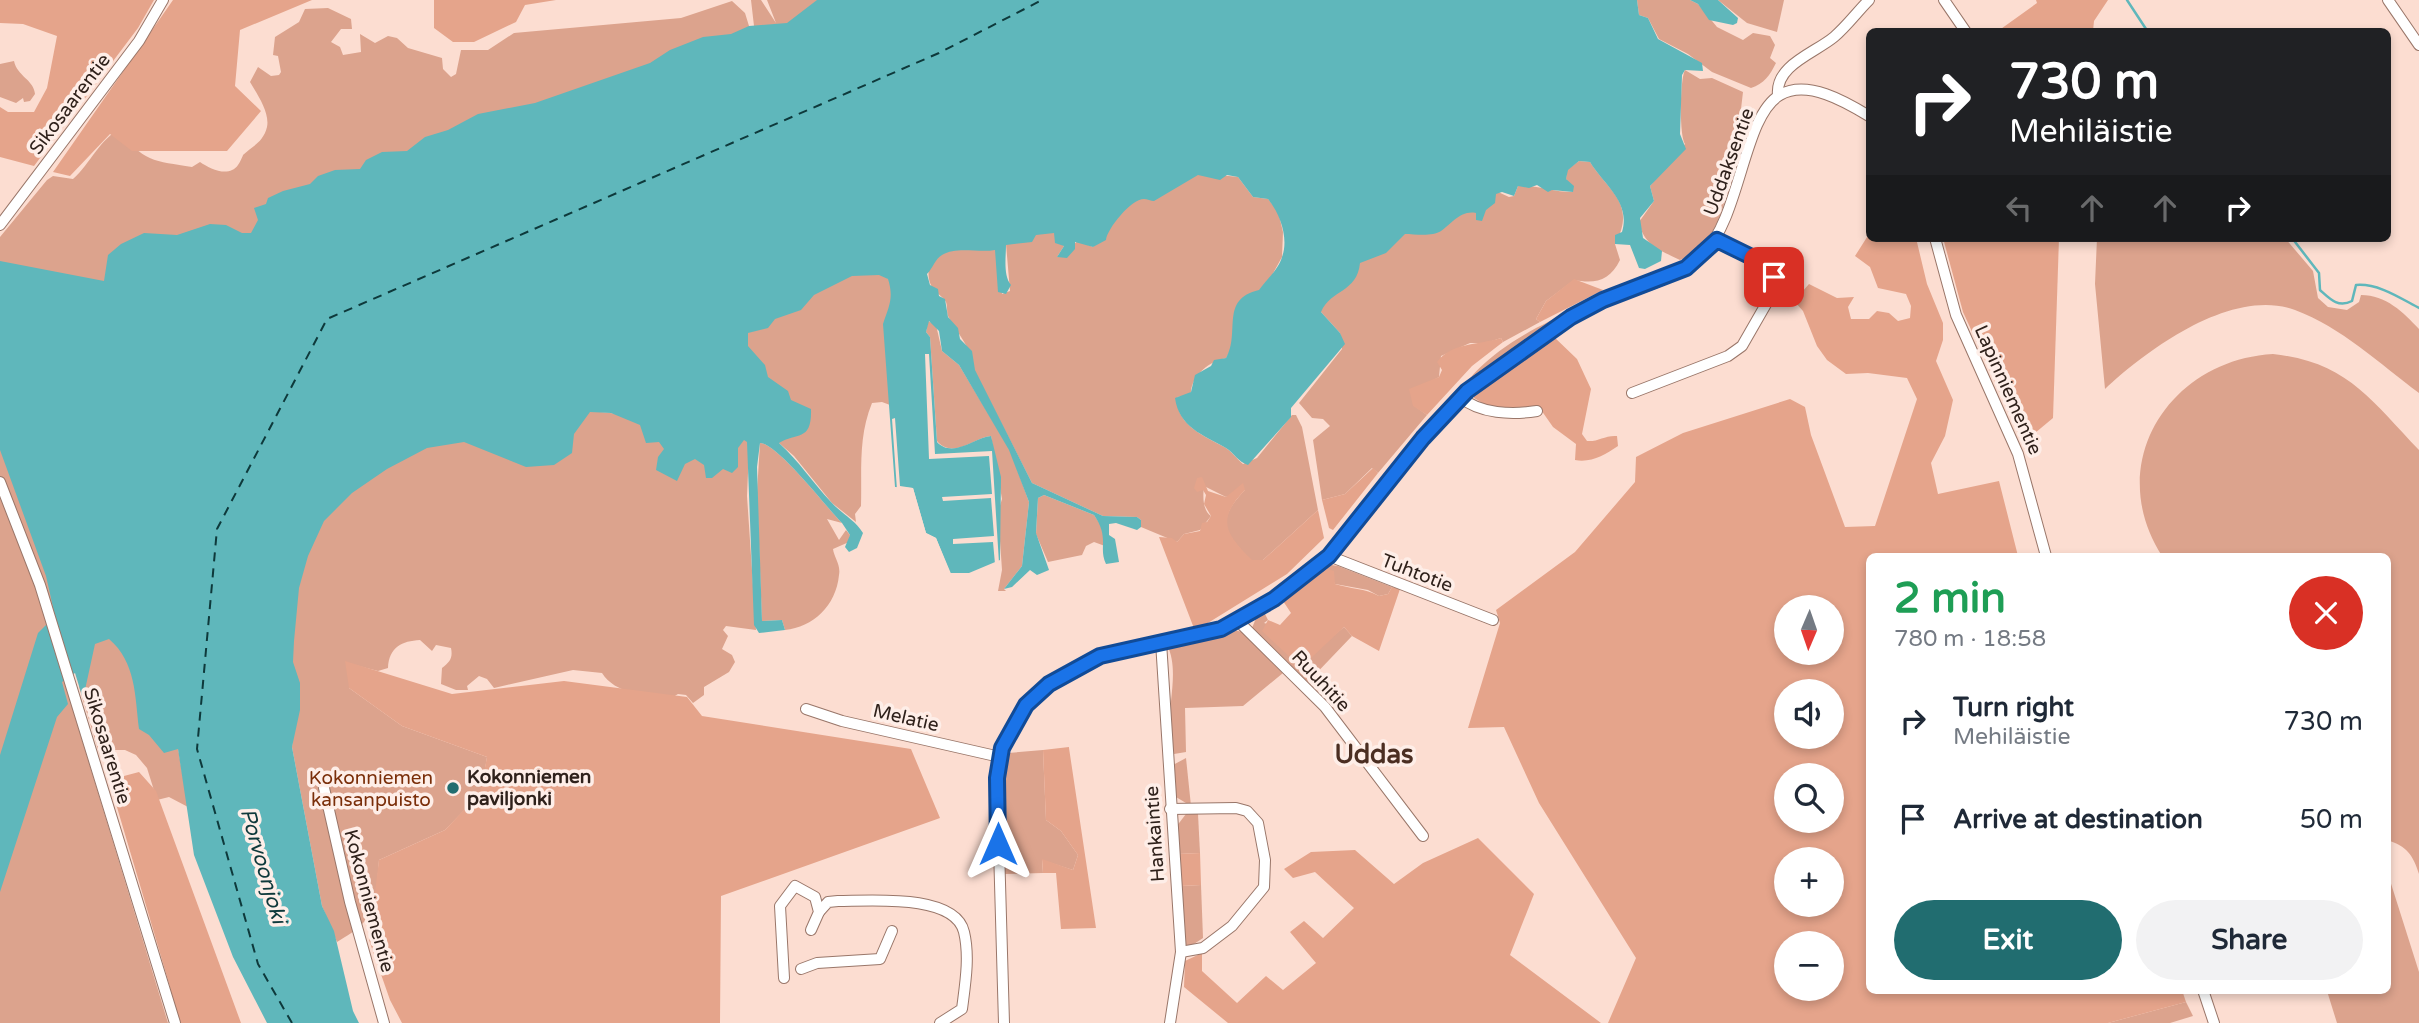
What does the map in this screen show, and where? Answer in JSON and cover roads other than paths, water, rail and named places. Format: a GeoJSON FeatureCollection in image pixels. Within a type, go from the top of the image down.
{"type":"FeatureCollection","features":[{"type":"Feature","properties":{"kind":"street","name":"Sikosaarentie"},"geometry":{"type":"LineString","coordinates":[[0,225],[139,41],[163,0]]}},
{"type":"Feature","properties":{"kind":"street","name":"Uddaksentie"},"geometry":{"type":"LineString","coordinates":[[1004,1023],[998,867],[1000,757],[1022,711],[1049,684],[1091,659],[1239,622],[1294,585],[1329,556],[1460,397],[1571,317],[1603,300],[1686,268],[1717,240],[1725,225],[1758,126],[1766,109],[1778,95],[1778,88],[1786,72],[1836,36],[1869,0]]}},
{"type":"Feature","properties":{"kind":"street"},"geometry":{"type":"LineString","coordinates":[[1944,0],[1963,28]]}},
{"type":"Feature","properties":{"kind":"street"},"geometry":{"type":"LineString","coordinates":[[2389,0],[2419,45]]}},
{"type":"Feature","properties":{"kind":"street"},"geometry":{"type":"LineString","coordinates":[[1778,95],[1801,90],[1822,93],[1866,115]]}},
{"type":"Feature","properties":{"kind":"street"},"geometry":{"type":"LineString","coordinates":[[1632,393],[1728,356],[1746,342],[1758,321],[1773,292],[1773,272],[1766,264],[1717,240]]}},
{"type":"Feature","properties":{"kind":"street","name":"Lapinniementie"},"geometry":{"type":"LineString","coordinates":[[1936,242],[1956,315],[2018,454],[2045,553]]}},
{"type":"Feature","properties":{"kind":"street"},"geometry":{"type":"LineString","coordinates":[[1460,397],[1473,406],[1496,411],[1537,411]]}},
{"type":"Feature","properties":{"kind":"street","name":"Sikosaarentie"},"geometry":{"type":"LineString","coordinates":[[0,482],[50,618],[175,1023]]}},
{"type":"Feature","properties":{"kind":"street","name":"Tuhtotie"},"geometry":{"type":"LineString","coordinates":[[1329,556],[1493,620]]}},
{"type":"Feature","properties":{"kind":"street","name":"Ruuhitie"},"geometry":{"type":"LineString","coordinates":[[1239,622],[1325,707],[1423,836]]}},
{"type":"Feature","properties":{"kind":"street","name":"Hankaintie"},"geometry":{"type":"LineString","coordinates":[[1161,642],[1181,952],[1170,1023]]}},
{"type":"Feature","properties":{"kind":"street","name":"Melatie"},"geometry":{"type":"LineString","coordinates":[[806,709],[842,721],[988,752],[1000,757]]}},
{"type":"Feature","properties":{"kind":"street","name":"Kokonniementie"},"geometry":{"type":"LineString","coordinates":[[324,788],[350,902],[384,1023]]}},
{"type":"Feature","properties":{"kind":"street"},"geometry":{"type":"LineString","coordinates":[[1170,809],[1236,808],[1247,811],[1258,823],[1265,860],[1264,887],[1232,926],[1203,948],[1181,952]]}},
{"type":"Feature","properties":{"kind":"street"},"geometry":{"type":"LineString","coordinates":[[784,978],[780,951],[780,905],[796,886],[815,897],[819,912]]}},
{"type":"Feature","properties":{"kind":"street"},"geometry":{"type":"LineString","coordinates":[[811,930],[819,912],[828,902],[921,902],[938,907],[957,921],[964,930],[966,958],[962,1009],[940,1023]]}},
{"type":"Feature","properties":{"kind":"street"},"geometry":{"type":"LineString","coordinates":[[802,969],[817,963],[880,959],[892,932]]}},
{"type":"Feature","properties":{"kind":"street"},"geometry":{"type":"LineString","coordinates":[[2204,994],[2214,1023]]}},
{"type":"Feature","properties":{"kind":"water","name":"Porvoonjoki"},"geometry":{"type":"Polygon","coordinates":[[[817,0],[1637,0],[1639,15],[1648,18],[1658,39],[1702,63],[1703,71],[1685,70],[1682,75],[1680,134],[1686,149],[1650,186],[1654,201],[1640,218],[1643,238],[1662,251],[1661,261],[1645,269],[1639,268],[1630,245],[1615,244],[1615,235],[1622,232],[1623,212],[1615,194],[1590,162],[1579,161],[1568,170],[1566,179],[1574,186],[1573,192],[1548,192],[1537,185],[1529,188],[1518,186],[1514,196],[1502,192],[1496,194],[1495,203],[1486,210],[1482,221],[1476,220],[1476,213],[1470,213],[1437,233],[1405,234],[1386,253],[1360,263],[1358,273],[1349,286],[1325,305],[1321,312],[1340,333],[1345,344],[1291,408],[1291,417],[1248,465],[1226,448],[1193,429],[1181,416],[1175,398],[1191,392],[1195,375],[1211,366],[1214,360],[1226,358],[1232,338],[1235,309],[1239,301],[1247,294],[1259,290],[1275,270],[1284,250],[1282,227],[1268,199],[1253,197],[1238,177],[1227,175],[1220,180],[1198,175],[1154,201],[1139,200],[1120,215],[1106,240],[1093,247],[1075,242],[1075,249],[1067,258],[1057,257],[1064,246],[1055,243],[1054,233],[1036,235],[1032,242],[1006,245],[1006,271],[1011,285],[1006,294],[998,292],[995,250],[961,250],[948,252],[940,257],[927,274],[930,285],[938,289],[939,296],[945,299],[948,317],[958,328],[960,339],[972,351],[975,370],[1032,483],[1103,516],[1137,517],[1141,520],[1141,527],[1137,530],[1116,523],[1109,524],[1109,535],[1115,539],[1119,562],[1106,564],[1103,536],[1094,515],[1044,495],[1038,498],[1036,533],[1049,570],[1037,575],[1030,570],[1012,587],[1004,589],[1022,566],[1029,502],[1009,450],[959,365],[942,351],[939,331],[929,321],[926,332],[930,337],[937,442],[943,447],[957,448],[991,436],[1001,477],[1000,560],[969,573],[950,573],[936,538],[926,533],[913,488],[895,487],[883,324],[891,292],[888,279],[879,275],[852,276],[814,295],[801,310],[775,319],[768,328],[748,333],[748,346],[765,365],[768,377],[788,391],[791,400],[811,409],[811,419],[806,431],[779,443],[831,502],[863,533],[857,548],[849,552],[845,547],[850,535],[842,523],[778,453],[760,443],[757,467],[762,621],[782,620],[785,630],[759,633],[754,625],[747,442],[744,440],[738,448],[738,467],[732,473],[723,469],[712,478],[706,478],[704,465],[695,459],[685,464],[677,481],[656,470],[658,457],[664,449],[659,442],[646,443],[640,425],[611,413],[590,412],[574,434],[572,453],[554,465],[526,467],[464,442],[427,448],[387,469],[352,493],[324,521],[308,556],[299,588],[293,662],[300,683],[300,710],[292,747],[322,906],[334,931],[353,1011],[359,1023],[267,1023],[233,957],[194,855],[178,749],[164,753],[149,735],[139,729],[133,680],[125,658],[109,639],[95,644],[83,699],[75,673],[62,682],[68,704],[57,717],[0,892],[0,755],[38,633],[55,616],[46,576],[0,450],[0,261],[104,281],[108,255],[121,244],[144,233],[177,235],[210,224],[226,225],[242,233],[251,233],[258,220],[254,208],[266,204],[268,198],[283,191],[310,184],[318,176],[335,170],[360,169],[366,160],[382,152],[407,151],[425,137],[448,130],[478,114],[535,103],[650,63],[670,50],[703,37],[731,34],[749,26],[787,23],[817,0]]]}},
{"type":"Feature","properties":{"kind":"water"},"geometry":{"type":"Polygon","coordinates":[[[1690,0],[1718,0],[1738,18],[1737,23],[1733,25],[1709,20],[1698,4],[1690,0]]]}},
{"type":"Feature","properties":{"kind":"waterway"},"geometry":{"type":"LineString","coordinates":[[2127,0],[2145,28]]}},
{"type":"Feature","properties":{"kind":"waterway"},"geometry":{"type":"LineString","coordinates":[[2295,242],[2319,273],[2320,290],[2334,302],[2342,304],[2352,301],[2356,285],[2364,285],[2389,292],[2419,308]]}},
{"type":"Feature","properties":{"kind":"place","name":"Kokonniemen paviljonki"},"geometry":{"type":"Point","coordinates":[453,788]}},
{"type":"Feature","properties":{"kind":"district","name":"Uddas"},"geometry":{"type":"Point","coordinates":[1374,754]}},
{"type":"Feature","properties":{"kind":"park label","name":"Kokonniemen kansanpuisto"},"geometry":{"type":"Point","coordinates":[371,789]}}]}
